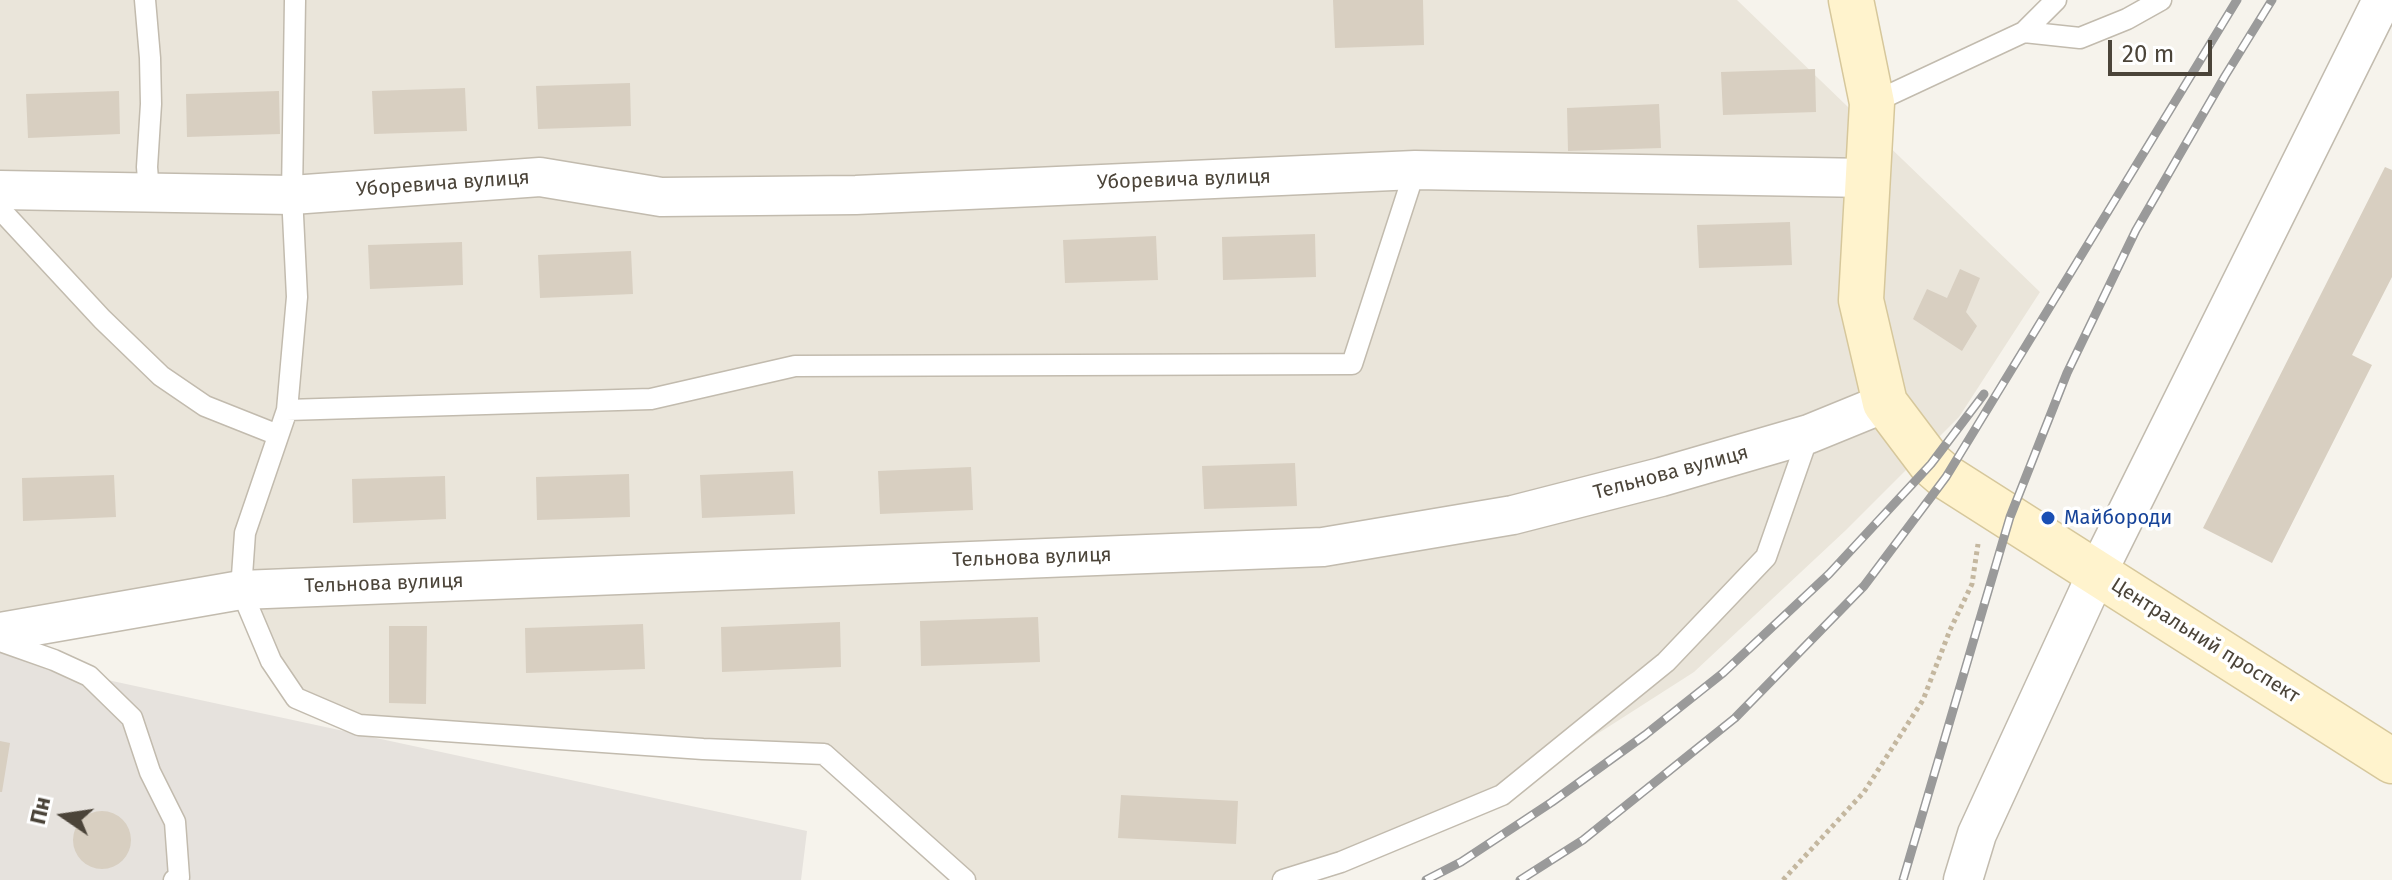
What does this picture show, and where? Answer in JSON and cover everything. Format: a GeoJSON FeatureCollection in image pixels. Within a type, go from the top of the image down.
{"type":"FeatureCollection","features":[{"type":"Feature","properties":{"kind":"main road"},"geometry":{"type":"LineString","coordinates":[[1851,0],[1872,103],[1861,300],[1885,403],[1931,464],[1946,477],[2097,573]]}},
{"type":"Feature","properties":{"kind":"main road","name":"Центральний проспект"},"geometry":{"type":"LineString","coordinates":[[2097,573],[2392,761]]}},
{"type":"Feature","properties":{"kind":"street"},"geometry":{"type":"LineString","coordinates":[[2097,573],[2382,0]]}},
{"type":"Feature","properties":{"kind":"street","name":"Уборевича вулиця"},"geometry":{"type":"LineString","coordinates":[[0,190],[292,195],[540,177],[676,197],[856,195],[1415,170],[1867,178]]}},
{"type":"Feature","properties":{"kind":"street","name":"Тельнова вулиця"},"geometry":{"type":"LineString","coordinates":[[0,632],[241,590],[1323,547],[1513,515],[1661,477],[1809,434],[1885,403]]}},
{"type":"Feature","properties":{"kind":"street","name":"Центральний проспект"},"geometry":{"type":"LineString","coordinates":[[1963,880],[1977,834],[2097,573]]}},
{"type":"Feature","properties":{"kind":"lane"},"geometry":{"type":"LineString","coordinates":[[145,0],[151,104],[147,167],[149,192]]}},
{"type":"Feature","properties":{"kind":"lane"},"geometry":{"type":"LineString","coordinates":[[295,0],[292,195],[297,297],[287,410],[245,533],[241,590],[271,661],[296,698],[359,725],[703,749],[824,754],[965,880]]}},
{"type":"Feature","properties":{"kind":"lane"},"geometry":{"type":"LineString","coordinates":[[1872,103],[2024,32],[2056,0]]}},
{"type":"Feature","properties":{"kind":"lane"},"geometry":{"type":"LineString","coordinates":[[2024,32],[2080,38],[2127,19],[2161,0]]}},
{"type":"Feature","properties":{"kind":"lane"},"geometry":{"type":"LineString","coordinates":[[287,410],[651,399],[795,366],[1352,364],[1415,170]]}},
{"type":"Feature","properties":{"kind":"lane"},"geometry":{"type":"LineString","coordinates":[[0,209],[102,319],[161,376],[205,406],[278,435]]}},
{"type":"Feature","properties":{"kind":"lane"},"geometry":{"type":"LineString","coordinates":[[1283,880],[1341,862],[1502,795],[1666,662],[1766,557],[1809,434]]}},
{"type":"Feature","properties":{"kind":"lane"},"geometry":{"type":"LineString","coordinates":[[0,641],[89,676],[132,718],[150,772],[175,822],[179,877],[174,880]]}},
{"type":"Feature","properties":{"kind":"path"},"geometry":{"type":"LineString","coordinates":[[1783,880],[1864,792],[1923,700],[1972,584],[1979,538],[2010,517]]}},
{"type":"Feature","properties":{"kind":"shaded area"},"geometry":{"type":"Polygon","coordinates":[[[0,0],[1737,0],[2040,292],[1959,417],[1846,530],[1694,672],[1502,795],[1283,880],[965,880],[824,754],[359,725],[296,698],[241,590],[0,632],[0,0]]]}},
{"type":"Feature","properties":{"kind":"shaded area"},"geometry":{"type":"Polygon","coordinates":[[[0,651],[89,676],[807,831],[801,880],[0,880],[0,651]]]}},
{"type":"Feature","properties":{"kind":"building"},"geometry":{"type":"Polygon","coordinates":[[[1333,0],[1423,0],[1424,45],[1335,48],[1333,0]]]}},
{"type":"Feature","properties":{"kind":"building"},"geometry":{"type":"Polygon","coordinates":[[[1815,69],[1816,112],[1723,115],[1721,72],[1815,69]]]}},
{"type":"Feature","properties":{"kind":"building"},"geometry":{"type":"Polygon","coordinates":[[[630,83],[631,126],[538,129],[536,86],[630,83]]]}},
{"type":"Feature","properties":{"kind":"building"},"geometry":{"type":"Polygon","coordinates":[[[465,88],[467,131],[374,134],[372,91],[465,88]]]}},
{"type":"Feature","properties":{"kind":"building"},"geometry":{"type":"Polygon","coordinates":[[[119,91],[120,134],[28,138],[26,94],[119,91]]]}},
{"type":"Feature","properties":{"kind":"building"},"geometry":{"type":"Polygon","coordinates":[[[279,91],[280,134],[187,137],[186,94],[279,91]]]}},
{"type":"Feature","properties":{"kind":"building"},"geometry":{"type":"Polygon","coordinates":[[[1659,104],[1661,148],[1568,151],[1567,108],[1659,104]]]}},
{"type":"Feature","properties":{"kind":"building"},"geometry":{"type":"Polygon","coordinates":[[[2385,167],[2392,170],[2392,277],[2352,355],[2372,365],[2272,563],[2203,528],[2385,167]]]}},
{"type":"Feature","properties":{"kind":"building"},"geometry":{"type":"Polygon","coordinates":[[[1790,222],[1792,265],[1699,268],[1697,225],[1790,222]]]}},
{"type":"Feature","properties":{"kind":"building"},"geometry":{"type":"Polygon","coordinates":[[[1315,234],[1316,277],[1223,280],[1222,237],[1315,234]]]}},
{"type":"Feature","properties":{"kind":"building"},"geometry":{"type":"Polygon","coordinates":[[[1156,236],[1158,280],[1065,283],[1063,240],[1156,236]]]}},
{"type":"Feature","properties":{"kind":"building"},"geometry":{"type":"Polygon","coordinates":[[[462,242],[463,285],[370,289],[368,245],[462,242]]]}},
{"type":"Feature","properties":{"kind":"building"},"geometry":{"type":"Polygon","coordinates":[[[631,251],[633,294],[540,298],[538,255],[631,251]]]}},
{"type":"Feature","properties":{"kind":"building"},"geometry":{"type":"Polygon","coordinates":[[[1960,269],[1980,278],[1966,312],[1977,326],[1962,351],[1913,319],[1927,289],[1947,298],[1960,269]]]}},
{"type":"Feature","properties":{"kind":"building"},"geometry":{"type":"Polygon","coordinates":[[[1295,463],[1297,506],[1204,509],[1202,466],[1295,463]]]}},
{"type":"Feature","properties":{"kind":"building"},"geometry":{"type":"Polygon","coordinates":[[[971,467],[973,510],[880,514],[878,471],[971,467]]]}},
{"type":"Feature","properties":{"kind":"building"},"geometry":{"type":"Polygon","coordinates":[[[793,471],[795,514],[702,518],[700,475],[793,471]]]}},
{"type":"Feature","properties":{"kind":"building"},"geometry":{"type":"Polygon","coordinates":[[[629,474],[630,517],[537,520],[536,477],[629,474]]]}},
{"type":"Feature","properties":{"kind":"building"},"geometry":{"type":"Polygon","coordinates":[[[114,475],[116,517],[23,521],[22,478],[114,475]]]}},
{"type":"Feature","properties":{"kind":"building"},"geometry":{"type":"Polygon","coordinates":[[[445,476],[446,519],[353,523],[352,479],[445,476]]]}},
{"type":"Feature","properties":{"kind":"building"},"geometry":{"type":"Polygon","coordinates":[[[1038,617],[1040,662],[921,666],[920,621],[1038,617]]]}},
{"type":"Feature","properties":{"kind":"building"},"geometry":{"type":"Polygon","coordinates":[[[840,622],[841,667],[722,672],[721,627],[840,622]]]}},
{"type":"Feature","properties":{"kind":"building"},"geometry":{"type":"Polygon","coordinates":[[[643,624],[645,669],[526,673],[525,628],[643,624]]]}},
{"type":"Feature","properties":{"kind":"building"},"geometry":{"type":"Polygon","coordinates":[[[389,626],[427,626],[426,704],[389,703],[389,626]]]}},
{"type":"Feature","properties":{"kind":"building"},"geometry":{"type":"Polygon","coordinates":[[[0,741],[10,743],[2,792],[0,792],[0,741]]]}},
{"type":"Feature","properties":{"kind":"building"},"geometry":{"type":"Polygon","coordinates":[[[1121,795],[1238,801],[1236,844],[1118,838],[1121,795]]]}},
{"type":"Feature","properties":{"kind":"building"},"geometry":{"type":"Polygon","coordinates":[[[102,811],[123,819],[131,840],[123,861],[102,869],[81,861],[73,840],[81,819],[102,811]]]}},
{"type":"Feature","properties":{"kind":"railway"},"geometry":{"type":"LineString","coordinates":[[1520,880],[1583,840],[1735,718],[1864,586],[1946,477],[2237,0]]}},
{"type":"Feature","properties":{"kind":"railway"},"geometry":{"type":"LineString","coordinates":[[1903,880],[2010,517],[2067,373],[2136,230],[2272,0]]}},
{"type":"Feature","properties":{"kind":"railway"},"geometry":{"type":"LineString","coordinates":[[1426,880],[1461,862],[1552,802],[1645,735],[1723,673],[1829,574],[1931,464],[1984,394]]}},
{"type":"Feature","properties":{"kind":"place","name":"Майбороди"},"geometry":{"type":"Point","coordinates":[2048,518]}}]}
